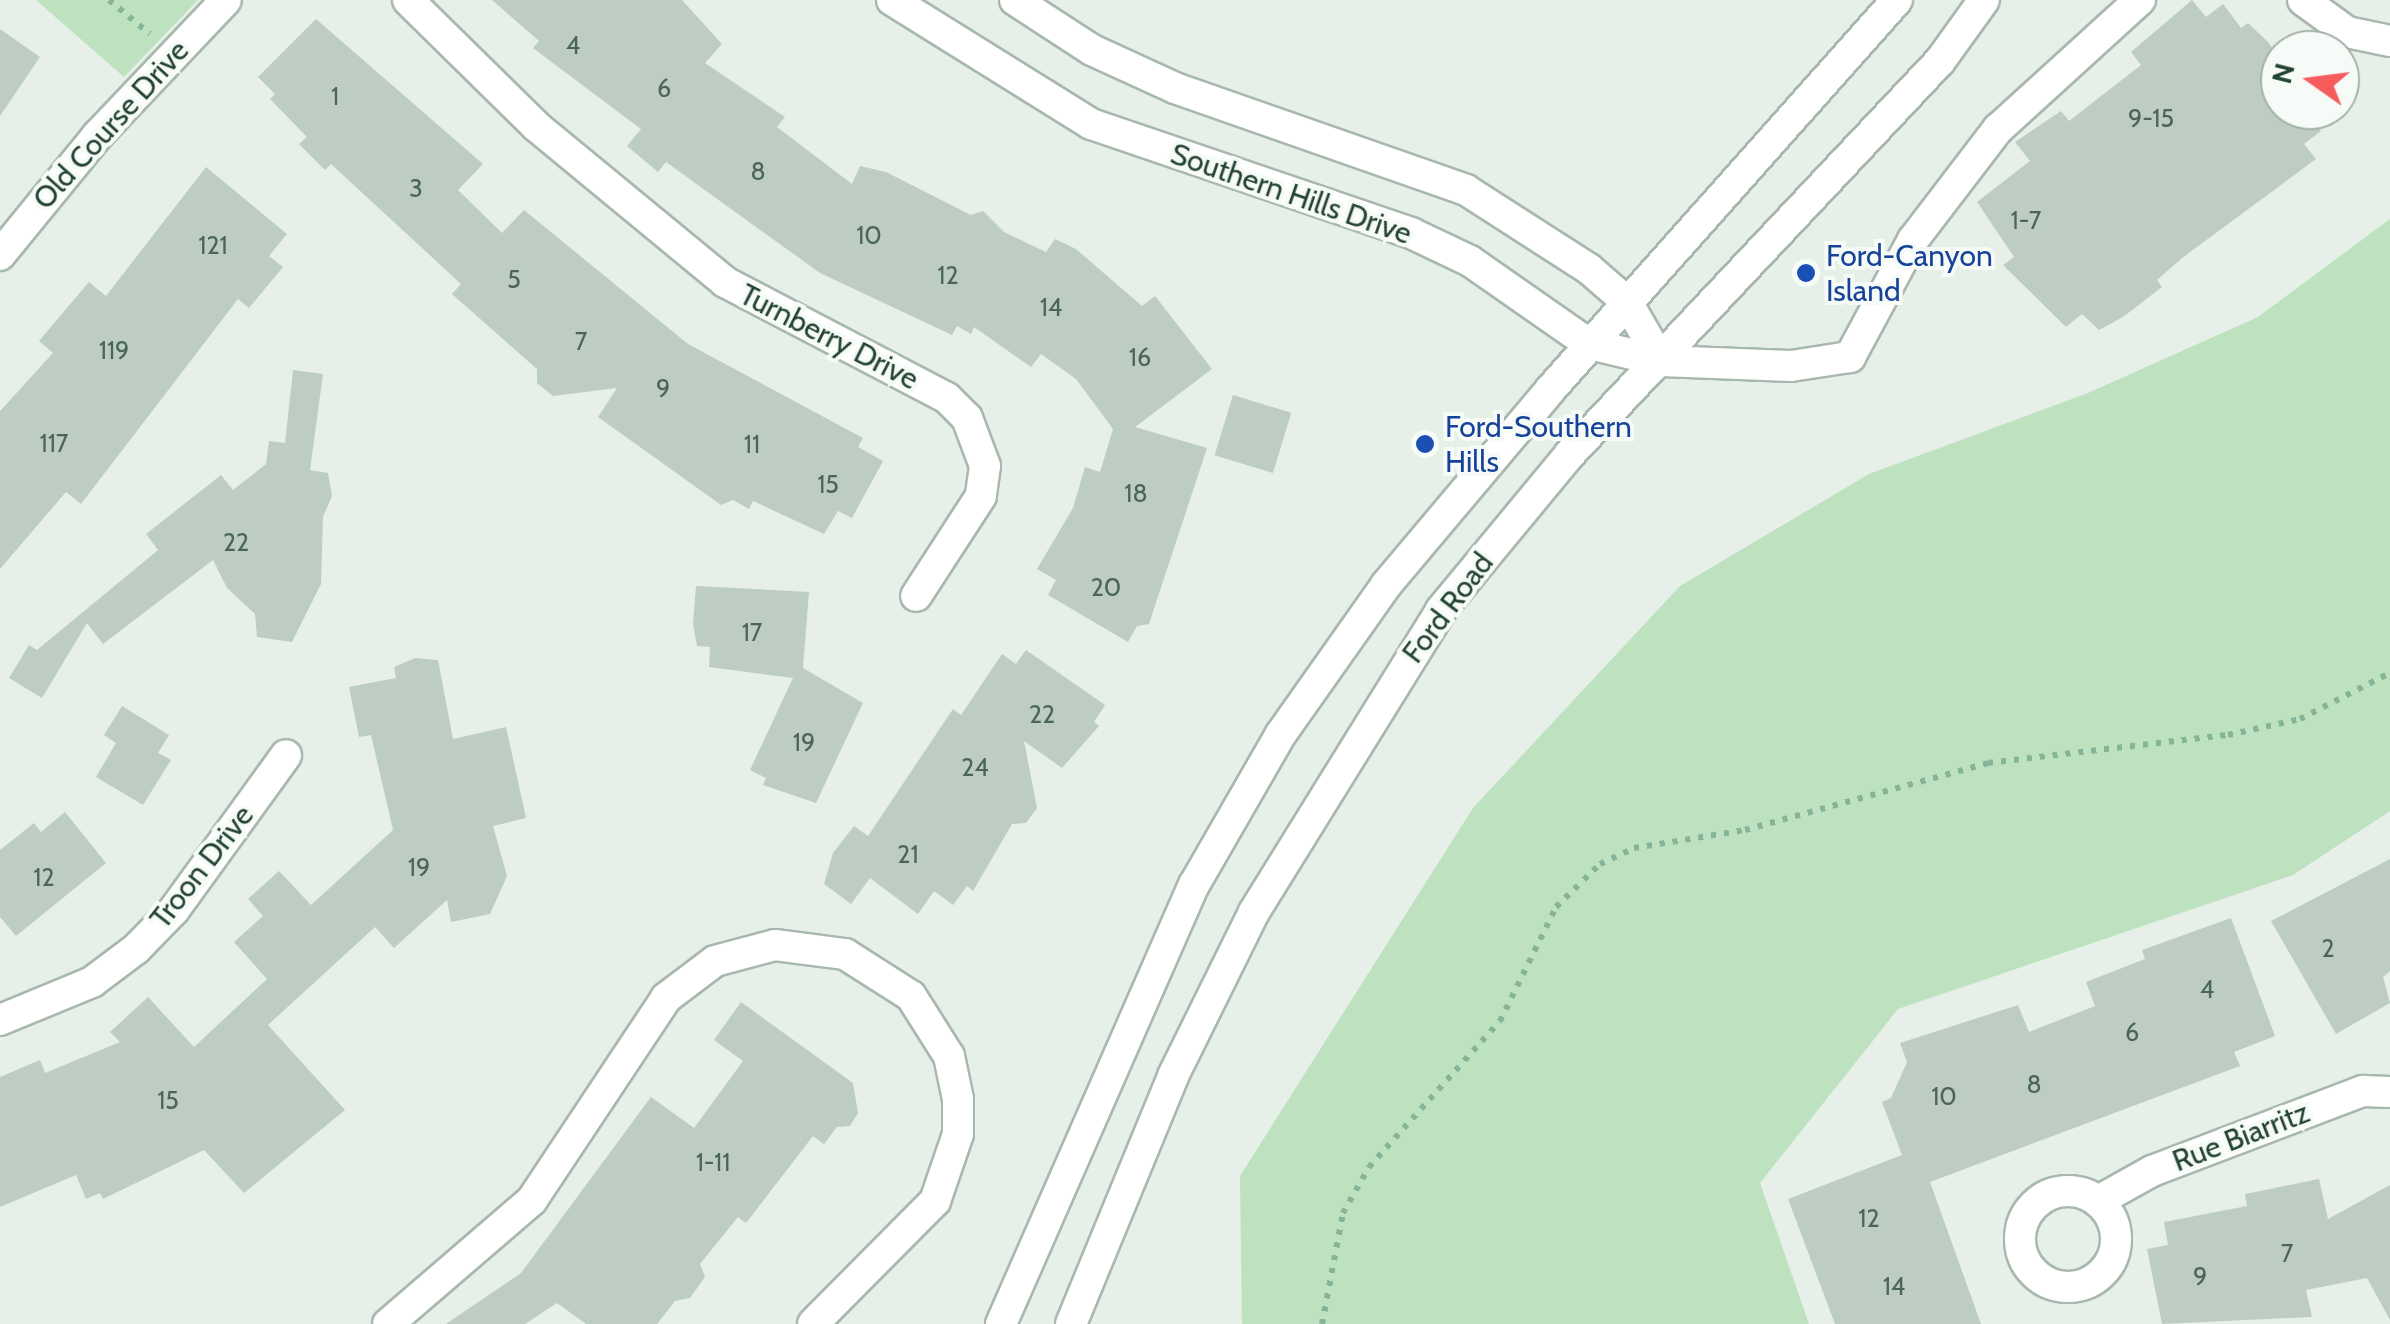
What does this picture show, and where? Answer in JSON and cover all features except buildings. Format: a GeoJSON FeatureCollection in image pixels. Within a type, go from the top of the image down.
{"type":"FeatureCollection","features":[{"type":"Feature","properties":{"kind":"street","name":"Old Course Drive"},"geometry":{"type":"LineString","coordinates":[[0,255],[11,218],[226,0]]}},
{"type":"Feature","properties":{"kind":"street","name":"Turnberry Drive"},"geometry":{"type":"LineString","coordinates":[[408,0],[536,126],[724,282],[947,398],[967,418],[985,466],[981,496],[916,596]]}},
{"type":"Feature","properties":{"kind":"street","name":"Southern Hills Drive"},"geometry":{"type":"LineString","coordinates":[[892,0],[1091,124],[1411,233],[1470,261],[1589,344],[1661,361]]}},
{"type":"Feature","properties":{"kind":"street","name":"Southern Hills Drive"},"geometry":{"type":"LineString","coordinates":[[1015,0],[1092,50],[1175,88],[1466,190],[1627,302],[1661,361]]}},
{"type":"Feature","properties":{"kind":"street","name":"Ford Road"},"geometry":{"type":"LineString","coordinates":[[1001,1324],[1194,886],[1281,734],[1386,586],[1589,344],[1897,0]]}},
{"type":"Feature","properties":{"kind":"street","name":"Ford Road"},"geometry":{"type":"LineString","coordinates":[[1071,1324],[1189,1044],[1254,912],[1360,731],[1442,610],[1570,454],[1940,61],[1984,0]]}},
{"type":"Feature","properties":{"kind":"street"},"geometry":{"type":"LineString","coordinates":[[1661,361],[1791,366],[1850,357],[1913,240],[1986,143],[2140,0]]}},
{"type":"Feature","properties":{"kind":"street"},"geometry":{"type":"LineString","coordinates":[[2303,0],[2346,32],[2390,41]]}},
{"type":"Feature","properties":{"kind":"street","name":"Troon Drive"},"geometry":{"type":"LineString","coordinates":[[0,1020],[92,982],[136,949],[174,910],[286,755]]}},
{"type":"Feature","properties":{"kind":"street"},"geometry":{"type":"LineString","coordinates":[[388,1324],[532,1200],[579,1140],[666,998],[716,961],[775,945],[844,954],[912,996],[949,1056],[958,1099],[950,1169],[935,1200],[813,1324]]}},
{"type":"Feature","properties":{"kind":"street","name":"Rue Biarritz"},"geometry":{"type":"LineString","coordinates":[[2098,1201],[2152,1171],[2363,1091],[2390,1092]]}},
{"type":"Feature","properties":{"kind":"path"},"geometry":{"type":"LineString","coordinates":[[109,0],[174,54]]}},
{"type":"Feature","properties":{"kind":"path"},"geometry":{"type":"LineString","coordinates":[[1322,1324],[1343,1212],[1369,1167],[1500,1021],[1556,906],[1600,864],[1634,848],[1745,830],[1988,763],[2228,735],[2300,719],[2390,673]]}},
{"type":"Feature","properties":{"kind":"green space"},"geometry":{"type":"Polygon","coordinates":[[[36,0],[198,0],[124,77],[36,0]]]}},
{"type":"Feature","properties":{"kind":"green space"},"geometry":{"type":"Polygon","coordinates":[[[2390,219],[2390,811],[2293,875],[1898,1009],[1760,1183],[1809,1324],[1242,1324],[1240,1176],[1473,808],[1680,586],[1869,474],[2088,393],[2258,317],[2390,219]]]}},
{"type":"Feature","properties":{"kind":"place","name":"Ford-Canyon Island"},"geometry":{"type":"Point","coordinates":[1806,273]}},
{"type":"Feature","properties":{"kind":"place","name":"Ford-Southern Hills"},"geometry":{"type":"Point","coordinates":[1425,444]}}]}
